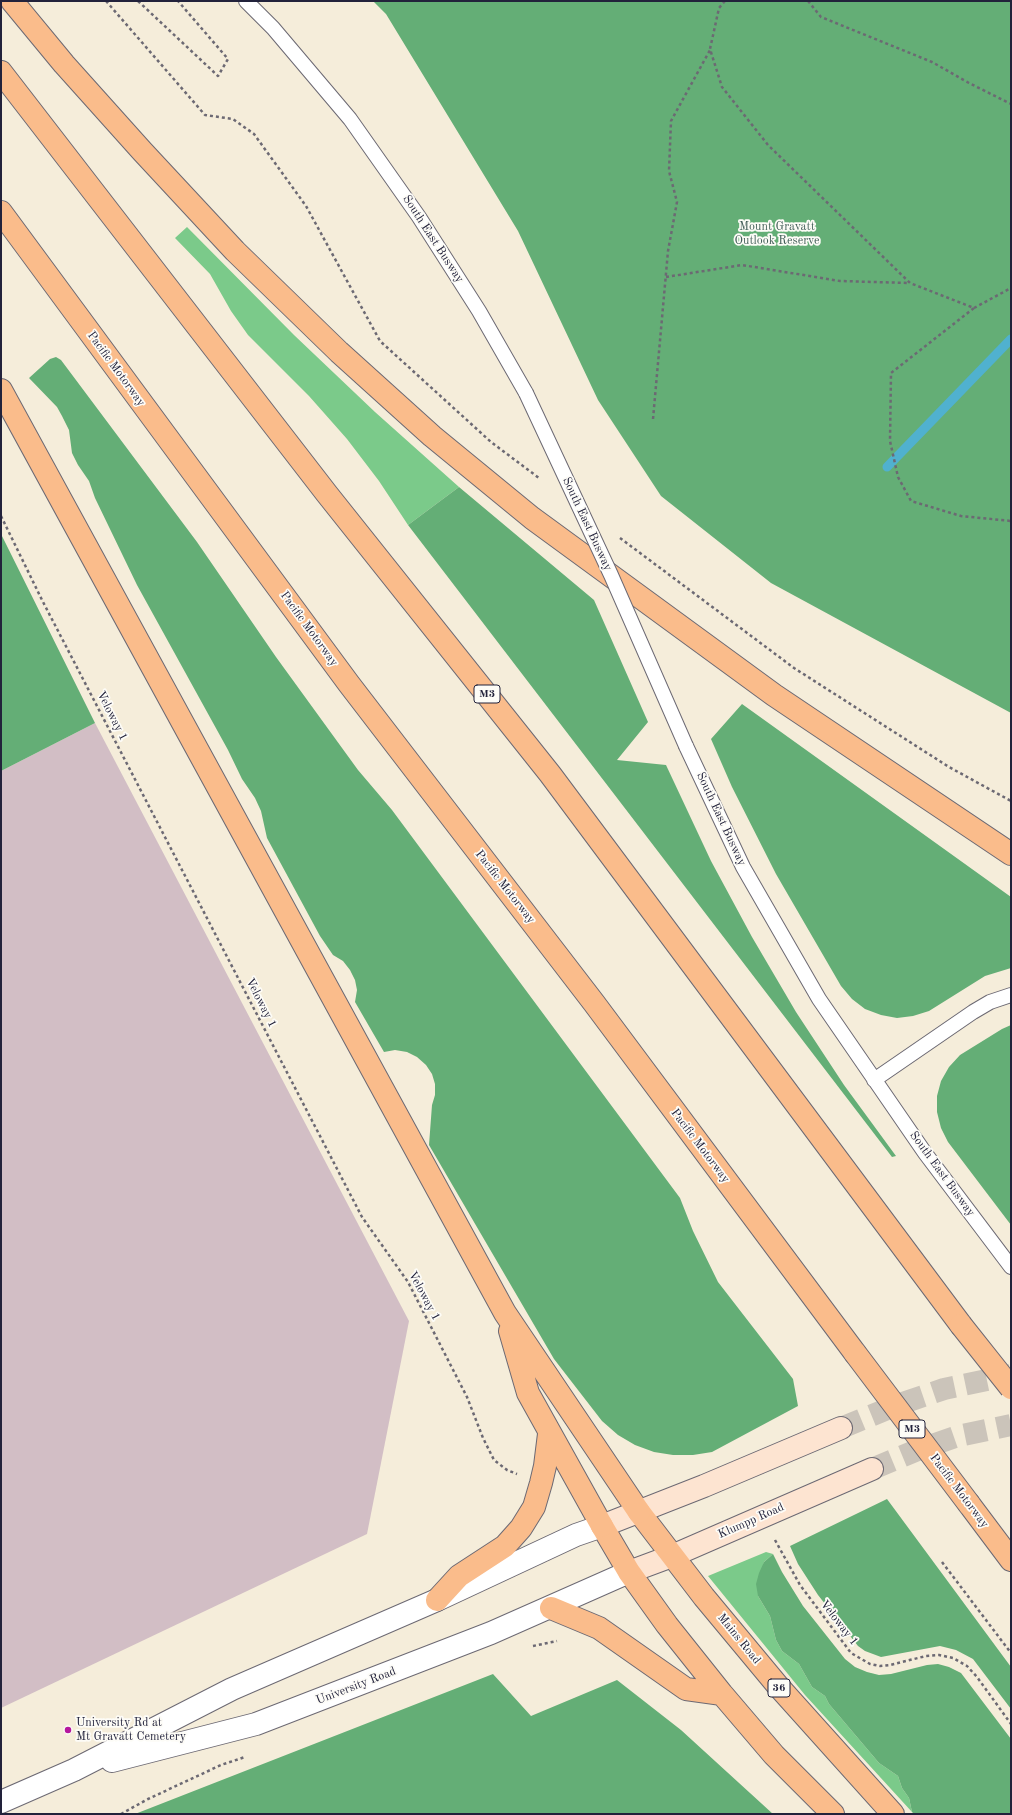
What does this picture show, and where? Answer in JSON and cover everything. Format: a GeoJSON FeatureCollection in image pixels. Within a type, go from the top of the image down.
{"type":"FeatureCollection","features":[{"type":"Feature","properties":{"kind":"main road"},"geometry":{"type":"LineString","coordinates":[[12,1],[64,64],[142,152],[235,250],[339,352],[432,436],[532,518],[774,695],[1011,854]]}},
{"type":"Feature","properties":{"kind":"main road","name":"M3"},"geometry":{"type":"LineString","coordinates":[[1,72],[327,494],[550,774],[960,1325],[1011,1388]]}},
{"type":"Feature","properties":{"kind":"main road","name":"Pacific Motorway"},"geometry":{"type":"LineString","coordinates":[[1,212],[349,684],[594,1003],[1011,1560]]}},
{"type":"Feature","properties":{"kind":"main road"},"geometry":{"type":"LineString","coordinates":[[1,390],[505,1313],[528,1393],[549,1434],[602,1526],[629,1572],[652,1606],[722,1694],[774,1755],[833,1814]]}},
{"type":"Feature","properties":{"kind":"main road","name":"Mains Road"},"geometry":{"type":"LineString","coordinates":[[505,1313],[639,1512],[672,1556],[778,1686],[893,1814]]}},
{"type":"Feature","properties":{"kind":"main road"},"geometry":{"type":"LineString","coordinates":[[602,1526],[841,1428]]}},
{"type":"Feature","properties":{"kind":"main road"},"geometry":{"type":"LineString","coordinates":[[438,1600],[459,1576],[505,1546],[521,1528],[534,1507],[545,1466],[549,1434]]}},
{"type":"Feature","properties":{"kind":"main road","name":"Klumpp Road"},"geometry":{"type":"LineString","coordinates":[[629,1572],[672,1556],[872,1469]]}},
{"type":"Feature","properties":{"kind":"main road"},"geometry":{"type":"LineString","coordinates":[[551,1608],[599,1628],[686,1689],[722,1694]]}},
{"type":"Feature","properties":{"kind":"street","name":"University Road"},"geometry":{"type":"LineString","coordinates":[[1,1802],[74,1770],[232,1689],[438,1600],[576,1535],[602,1526]]}},
{"type":"Feature","properties":{"kind":"street","name":"University Road"},"geometry":{"type":"LineString","coordinates":[[74,1770],[256,1724],[491,1633],[551,1608],[629,1572]]}},
{"type":"Feature","properties":{"kind":"lane","name":"South East Busway"},"geometry":{"type":"LineString","coordinates":[[246,1],[273,28],[355,126],[419,216],[479,311],[526,393],[611,575],[686,746],[743,867],[819,999],[925,1153],[1011,1267]]}},
{"type":"Feature","properties":{"kind":"lane"},"geometry":{"type":"LineString","coordinates":[[874,1080],[973,1012],[990,1002],[1011,995]]}},
{"type":"Feature","properties":{"kind":"path"},"geometry":{"type":"LineString","coordinates":[[138,1],[218,76],[228,59],[178,1]]}},
{"type":"Feature","properties":{"kind":"path"},"geometry":{"type":"LineString","coordinates":[[653,419],[668,251],[677,202],[669,171],[671,121],[710,49],[719,8],[725,1]]}},
{"type":"Feature","properties":{"kind":"path"},"geometry":{"type":"LineString","coordinates":[[808,1],[820,17],[932,62],[1011,104]]}},
{"type":"Feature","properties":{"kind":"path"},"geometry":{"type":"LineString","coordinates":[[710,49],[722,87],[768,145],[910,283]]}},
{"type":"Feature","properties":{"kind":"path"},"geometry":{"type":"LineString","coordinates":[[666,277],[742,265],[840,280],[910,283],[974,308]]}},
{"type":"Feature","properties":{"kind":"path"},"geometry":{"type":"LineString","coordinates":[[1011,288],[974,308],[890,373],[890,441],[898,477],[912,501],[961,516],[1011,521]]}},
{"type":"Feature","properties":{"kind":"path","name":"Veloway 1"},"geometry":{"type":"LineString","coordinates":[[1,516],[56,628],[362,1217],[408,1282],[467,1397],[483,1438],[494,1460],[507,1470],[521,1475]]}},
{"type":"Feature","properties":{"kind":"path","name":"Veloway 1"},"geometry":{"type":"LineString","coordinates":[[770,1543],[776,1540],[790,1568],[810,1600],[851,1653],[860,1659],[880,1666],[926,1656],[939,1655],[953,1658],[967,1666],[977,1677],[1011,1724]]}},
{"type":"Feature","properties":{"kind":"path"},"geometry":{"type":"LineString","coordinates":[[942,1562],[1011,1653]]}},
{"type":"Feature","properties":{"kind":"shaded area"},"geometry":{"type":"Polygon","coordinates":[[[95,723],[409,1321],[367,1534],[1,1708],[1,771],[95,723]]]}},
{"type":"Feature","properties":{"kind":"green space","name":"Mount Gravatt Outlook Reserve"},"geometry":{"type":"Polygon","coordinates":[[[373,1],[1011,1],[1011,713],[771,583],[661,496],[598,400],[518,231],[386,14],[373,1]]]}},
{"type":"Feature","properties":{"kind":"green space"},"geometry":{"type":"Polygon","coordinates":[[[187,227],[294,335],[375,412],[459,487],[408,525],[379,481],[347,439],[309,396],[248,335],[231,311],[210,274],[175,238],[187,227]]]}},
{"type":"Feature","properties":{"kind":"green space"},"geometry":{"type":"Polygon","coordinates":[[[56,357],[61,360],[197,542],[276,657],[358,770],[392,810],[680,1198],[693,1231],[718,1282],[793,1379],[798,1406],[712,1452],[693,1455],[673,1455],[654,1452],[635,1445],[618,1435],[602,1421],[554,1359],[429,1145],[432,1105],[435,1095],[435,1084],[432,1074],[426,1065],[417,1057],[407,1052],[395,1050],[384,1052],[355,1002],[357,990],[355,980],[350,970],[343,961],[333,955],[320,936],[267,838],[261,811],[255,798],[242,779],[228,750],[137,585],[95,498],[89,481],[72,453],[69,430],[62,416],[57,407],[29,378],[50,359],[56,357]]]}},
{"type":"Feature","properties":{"kind":"green space"},"geometry":{"type":"Polygon","coordinates":[[[459,487],[594,600],[648,722],[617,760],[666,765],[711,861],[752,937],[796,1012],[844,1085],[896,1156],[892,1157],[408,525],[459,487]]]}},
{"type":"Feature","properties":{"kind":"green space"},"geometry":{"type":"Polygon","coordinates":[[[1,534],[95,723],[1,771],[1,534]]]}},
{"type":"Feature","properties":{"kind":"green space"},"geometry":{"type":"Polygon","coordinates":[[[742,704],[1011,897],[1011,968],[985,976],[929,1011],[913,1016],[897,1018],[881,1015],[865,1009],[852,999],[841,986],[776,874],[732,787],[711,739],[742,704]]]}},
{"type":"Feature","properties":{"kind":"green space"},"geometry":{"type":"Polygon","coordinates":[[[1011,1025],[1011,1225],[948,1142],[941,1128],[937,1112],[937,1096],[941,1081],[949,1067],[960,1055],[1011,1025]]]}},
{"type":"Feature","properties":{"kind":"green space"},"geometry":{"type":"Polygon","coordinates":[[[887,1499],[1011,1667],[1011,1709],[973,1659],[956,1650],[940,1646],[881,1657],[865,1651],[858,1646],[818,1595],[798,1564],[790,1546],[887,1499]]]}},
{"type":"Feature","properties":{"kind":"green space"},"geometry":{"type":"Polygon","coordinates":[[[766,1552],[773,1554],[764,1562],[758,1596],[770,1616],[776,1640],[782,1651],[799,1664],[812,1687],[825,1696],[829,1704],[879,1763],[898,1776],[902,1788],[909,1798],[912,1812],[805,1695],[708,1576],[766,1552]]]}},
{"type":"Feature","properties":{"kind":"green space"},"geometry":{"type":"Polygon","coordinates":[[[773,1554],[803,1606],[845,1659],[855,1667],[879,1675],[891,1674],[927,1665],[938,1664],[949,1667],[961,1673],[1011,1739],[1011,1814],[914,1814],[912,1812],[909,1798],[902,1788],[898,1776],[879,1763],[829,1704],[825,1696],[812,1687],[799,1664],[782,1651],[776,1640],[770,1616],[758,1596],[756,1584],[764,1562],[773,1554]]]}},
{"type":"Feature","properties":{"kind":"green space"},"geometry":{"type":"Polygon","coordinates":[[[493,1674],[531,1716],[617,1680],[681,1730],[773,1814],[135,1814],[493,1674]]]}},
{"type":"Feature","properties":{"kind":"waterway"},"geometry":{"type":"LineString","coordinates":[[887,467],[1011,339]]}},
{"type":"Feature","properties":{"kind":"tunnel"},"geometry":{"type":"LineString","coordinates":[[841,1428],[897,1405],[944,1389],[1011,1375]]}},
{"type":"Feature","properties":{"kind":"tunnel"},"geometry":{"type":"LineString","coordinates":[[872,1469],[915,1451],[958,1436],[1011,1425]]}},
{"type":"Feature","properties":{"kind":"place","name":"University Rd at Mt Gravatt Cemetery"},"geometry":{"type":"Point","coordinates":[68,1730]}}]}
